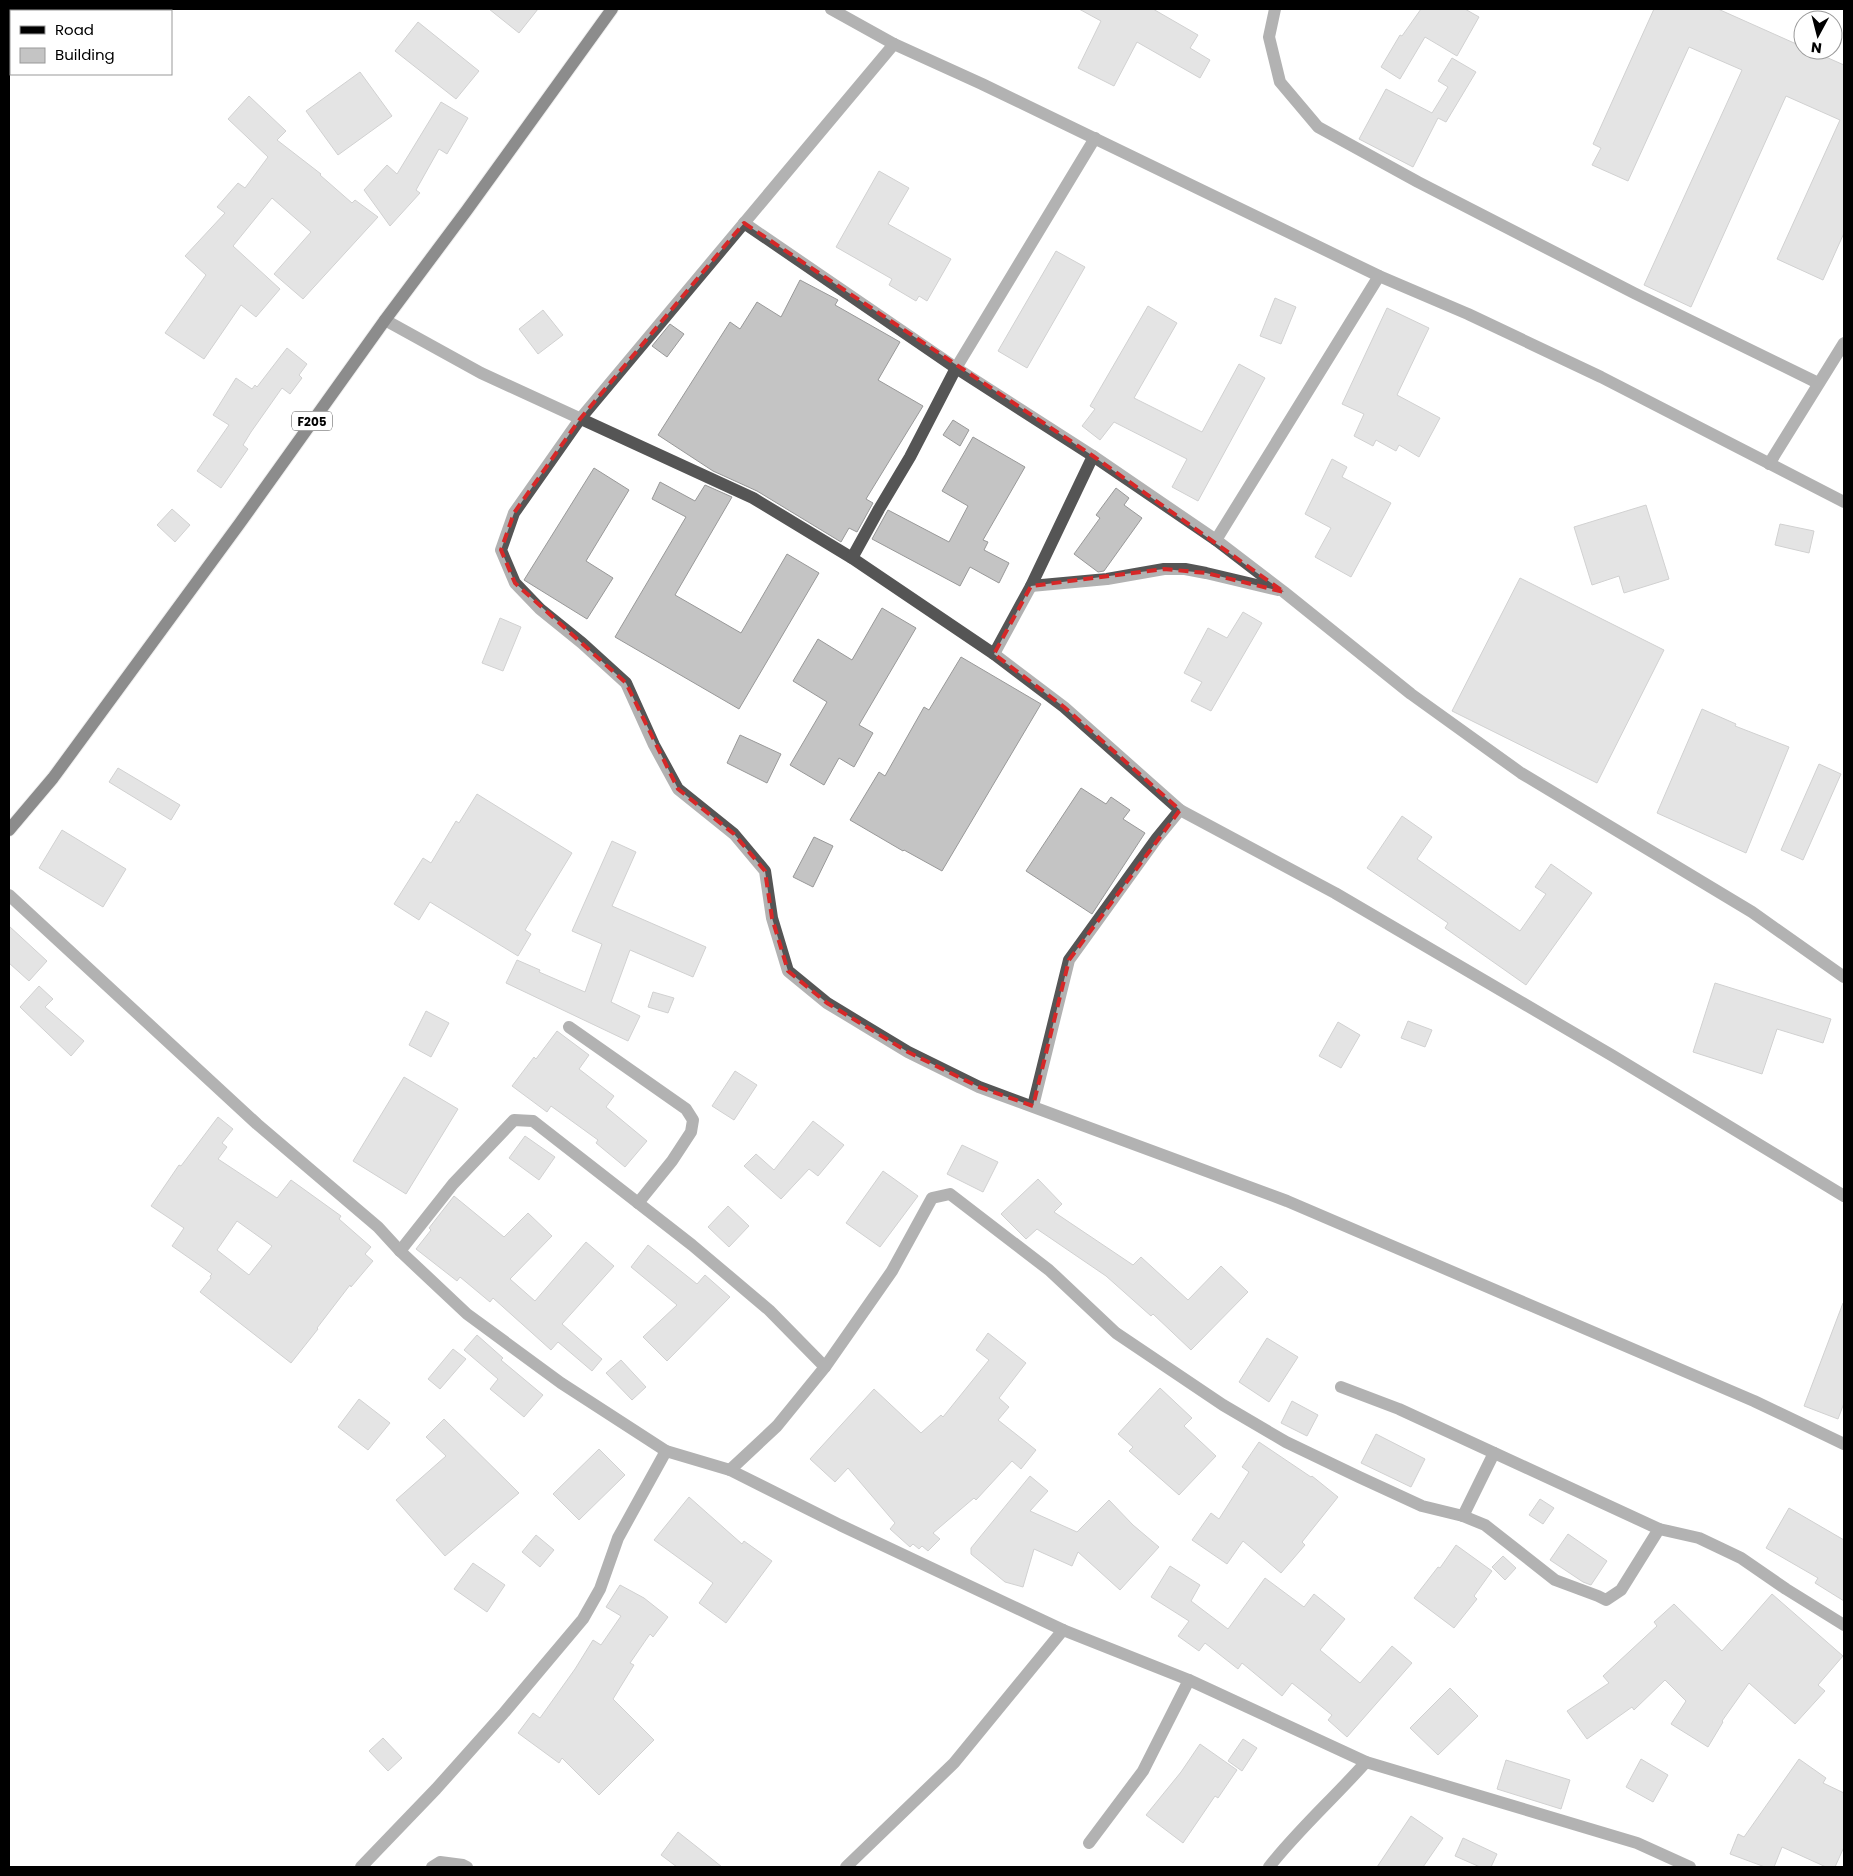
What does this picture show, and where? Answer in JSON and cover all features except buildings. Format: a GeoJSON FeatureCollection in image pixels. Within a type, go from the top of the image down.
{"type":"FeatureCollection","features":[{"type":"Feature","properties":{"kind":"main road","name":"F205"},"geometry":{"type":"LineString","coordinates":[[9,830],[53,778],[240,523],[384,320],[467,210],[612,9]]}},
{"type":"Feature","properties":{"kind":"street"},"geometry":{"type":"LineString","coordinates":[[831,9],[894,44],[1095,138],[1380,276],[1468,314],[1601,377],[1844,502]]}},
{"type":"Feature","properties":{"kind":"street"},"geometry":{"type":"LineString","coordinates":[[1275,9],[1269,37],[1280,82],[1318,127],[1426,187],[1634,293],[1818,383]]}},
{"type":"Feature","properties":{"kind":"street"},"geometry":{"type":"LineString","coordinates":[[894,44],[580,419],[514,513],[501,550],[515,583],[540,608],[582,643],[626,684],[654,745],[678,788],[734,834],[765,871],[772,918],[788,971],[827,1003],[908,1052],[979,1087],[1287,1201],[1754,1401],[1844,1444]]}},
{"type":"Feature","properties":{"kind":"street"},"geometry":{"type":"LineString","coordinates":[[852,558],[878,509],[910,457],[956,368],[1095,138]]}},
{"type":"Feature","properties":{"kind":"street"},"geometry":{"type":"LineString","coordinates":[[744,223],[956,368],[1093,456],[1216,540],[1411,694],[1521,773],[1752,912],[1844,977]]}},
{"type":"Feature","properties":{"kind":"street"},"geometry":{"type":"LineString","coordinates":[[1216,540],[1380,276]]}},
{"type":"Feature","properties":{"kind":"street"},"geometry":{"type":"LineString","coordinates":[[384,320],[481,373],[754,498],[852,558],[994,654],[1064,707],[1180,810],[1336,893],[1605,1051],[1844,1196]]}},
{"type":"Feature","properties":{"kind":"street"},"geometry":{"type":"LineString","coordinates":[[1769,464],[1844,343]]}},
{"type":"Feature","properties":{"kind":"street"},"geometry":{"type":"LineString","coordinates":[[994,654],[1031,586],[1093,456]]}},
{"type":"Feature","properties":{"kind":"street"},"geometry":{"type":"LineString","coordinates":[[1031,586],[1107,579],[1164,569],[1178,569],[1238,579],[1284,592]]}},
{"type":"Feature","properties":{"kind":"street"},"geometry":{"type":"LineString","coordinates":[[1033,1106],[1069,960],[1156,838],[1180,810]]}},
{"type":"Feature","properties":{"kind":"street"},"geometry":{"type":"LineString","coordinates":[[9,894],[257,1124],[378,1227],[467,1314],[561,1383],[666,1451],[730,1470],[840,1525],[1063,1630],[1189,1680],[1366,1762],[1637,1843],[1690,1867]]}},
{"type":"Feature","properties":{"kind":"street"},"geometry":{"type":"LineString","coordinates":[[569,1027],[686,1109],[693,1120],[691,1132],[672,1161],[638,1203]]}},
{"type":"Feature","properties":{"kind":"street"},"geometry":{"type":"LineString","coordinates":[[400,1250],[454,1184],[514,1120],[533,1121],[770,1310],[825,1368]]}},
{"type":"Feature","properties":{"kind":"street"},"geometry":{"type":"LineString","coordinates":[[730,1470],[777,1426],[825,1368],[892,1271],[932,1198],[950,1194],[1049,1270],[1116,1333],[1223,1405],[1286,1442],[1422,1506],[1463,1516],[1485,1525],[1555,1580],[1606,1600],[1620,1590],[1659,1529]]}},
{"type":"Feature","properties":{"kind":"street"},"geometry":{"type":"LineString","coordinates":[[1341,1387],[1398,1409],[1659,1529],[1698,1538],[1741,1558],[1844,1625]]}},
{"type":"Feature","properties":{"kind":"street"},"geometry":{"type":"LineString","coordinates":[[361,1867],[442,1783],[583,1619],[600,1589],[618,1538],[666,1451]]}},
{"type":"Feature","properties":{"kind":"street"},"geometry":{"type":"LineString","coordinates":[[1463,1516],[1494,1453]]}},
{"type":"Feature","properties":{"kind":"street"},"geometry":{"type":"LineString","coordinates":[[846,1867],[954,1763],[1063,1630]]}},
{"type":"Feature","properties":{"kind":"street"},"geometry":{"type":"LineString","coordinates":[[1089,1843],[1143,1771],[1189,1680]]}},
{"type":"Feature","properties":{"kind":"street"},"geometry":{"type":"LineString","coordinates":[[1269,1867],[1288,1843],[1337,1795],[1366,1762]]}},
{"type":"Feature","properties":{"kind":"street"},"geometry":{"type":"LineString","coordinates":[[432,1867],[440,1862],[463,1864],[467,1867]]}},
{"type":"Feature","properties":{"kind":"highlighted area"},"geometry":{"type":"Polygon","coordinates":[[[744,223],[1093,456],[1284,592],[1206,573],[1164,569],[1031,586],[994,654],[1064,707],[1180,810],[1069,960],[1033,1106],[979,1087],[908,1052],[827,1003],[788,971],[772,918],[765,871],[734,834],[678,789],[626,683],[515,583],[501,550],[514,513],[580,419],[744,223]]]}}]}
